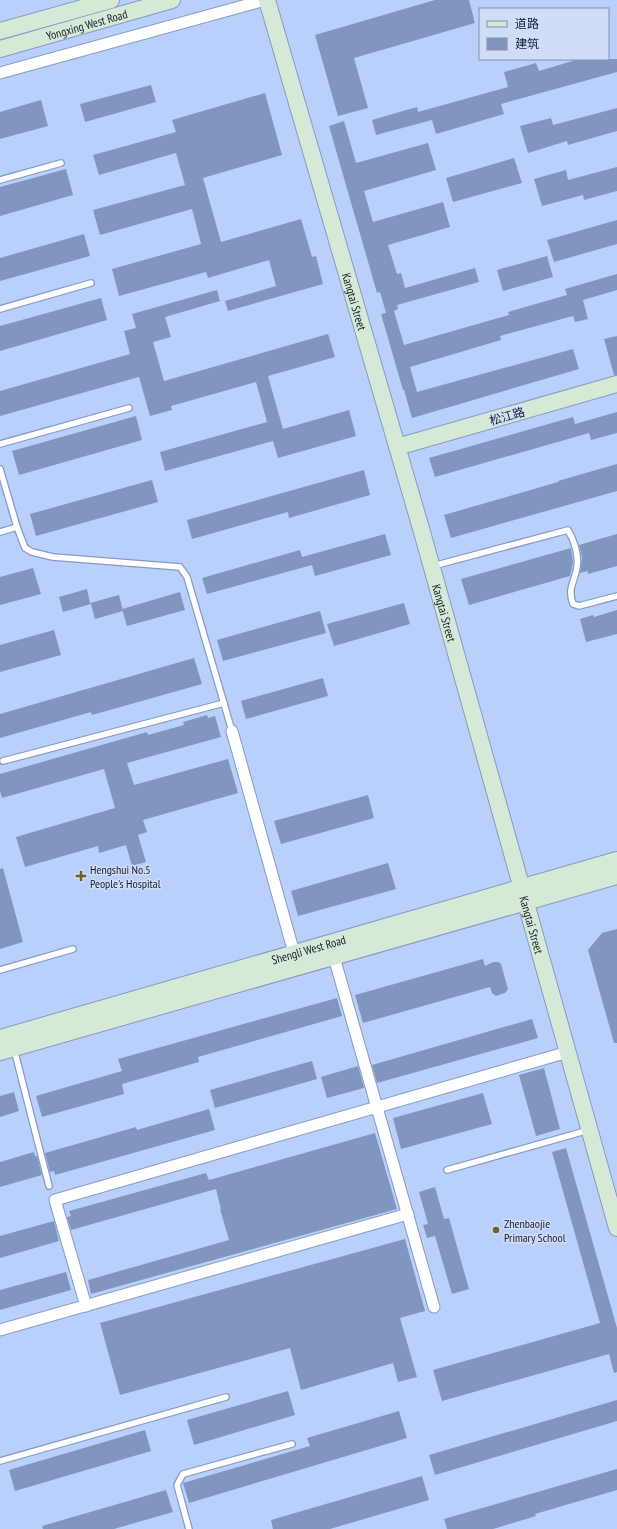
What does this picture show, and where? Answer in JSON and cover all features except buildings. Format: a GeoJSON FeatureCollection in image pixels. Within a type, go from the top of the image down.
{"type":"FeatureCollection","features":[{"type":"Feature","properties":{"kind":"main road","name":"Yongxing West Road"},"geometry":{"type":"LineString","coordinates":[[0,31],[111,0]]}},
{"type":"Feature","properties":{"kind":"main road","name":"Yongxing West Road"},"geometry":{"type":"LineString","coordinates":[[0,49],[172,0]]}},
{"type":"Feature","properties":{"kind":"main road","name":"Kangtai Street"},"geometry":{"type":"LineString","coordinates":[[266,0],[432,567],[617,1228]]}},
{"type":"Feature","properties":{"kind":"main road","name":"松江路"},"geometry":{"type":"LineString","coordinates":[[397,447],[617,384]]}},
{"type":"Feature","properties":{"kind":"main road","name":"Shengli West Road"},"geometry":{"type":"LineString","coordinates":[[7,1050],[334,957],[524,895],[617,860]]}},
{"type":"Feature","properties":{"kind":"main road","name":"Shengli West Road"},"geometry":{"type":"LineString","coordinates":[[0,1038],[294,952],[524,895],[617,876]]}},
{"type":"Feature","properties":{"kind":"street"},"geometry":{"type":"LineString","coordinates":[[0,73],[266,0]]}},
{"type":"Feature","properties":{"kind":"street"},"geometry":{"type":"LineString","coordinates":[[232,731],[294,952]]}},
{"type":"Feature","properties":{"kind":"street"},"geometry":{"type":"LineString","coordinates":[[334,957],[434,1307]]}},
{"type":"Feature","properties":{"kind":"street"},"geometry":{"type":"LineString","coordinates":[[86,1306],[55,1200],[568,1052]]}},
{"type":"Feature","properties":{"kind":"street"},"geometry":{"type":"LineString","coordinates":[[0,1330],[408,1214]]}},
{"type":"Feature","properties":{"kind":"lane"},"geometry":{"type":"LineString","coordinates":[[0,180],[61,163]]}},
{"type":"Feature","properties":{"kind":"lane"},"geometry":{"type":"LineString","coordinates":[[0,309],[92,283]]}},
{"type":"Feature","properties":{"kind":"lane"},"geometry":{"type":"LineString","coordinates":[[0,444],[130,408]]}},
{"type":"Feature","properties":{"kind":"lane"},"geometry":{"type":"LineString","coordinates":[[0,469],[17,527],[25,548],[32,552],[53,557],[180,567],[187,577],[232,731]]}},
{"type":"Feature","properties":{"kind":"lane"},"geometry":{"type":"LineString","coordinates":[[0,532],[17,527]]}},
{"type":"Feature","properties":{"kind":"lane"},"geometry":{"type":"LineString","coordinates":[[432,567],[568,530],[572,537],[577,558],[577,567],[570,588],[570,596],[573,604],[579,606],[617,596]]}},
{"type":"Feature","properties":{"kind":"lane"},"geometry":{"type":"LineString","coordinates":[[3,761],[224,703]]}},
{"type":"Feature","properties":{"kind":"lane"},"geometry":{"type":"LineString","coordinates":[[0,970],[73,949]]}},
{"type":"Feature","properties":{"kind":"lane"},"geometry":{"type":"LineString","coordinates":[[7,1050],[49,1186]]}},
{"type":"Feature","properties":{"kind":"lane"},"geometry":{"type":"LineString","coordinates":[[447,1170],[589,1130]]}},
{"type":"Feature","properties":{"kind":"lane"},"geometry":{"type":"LineString","coordinates":[[0,1461],[226,1397]]}},
{"type":"Feature","properties":{"kind":"lane"},"geometry":{"type":"LineString","coordinates":[[189,1529],[176,1485],[183,1474],[292,1444]]}},
{"type":"Feature","properties":{"kind":"place","name":"Hengshui No.5 People's Hospital"},"geometry":{"type":"Point","coordinates":[81,876]}},
{"type":"Feature","properties":{"kind":"place","name":"Zhenbaojie Primary School"},"geometry":{"type":"Point","coordinates":[496,1230]}}]}
